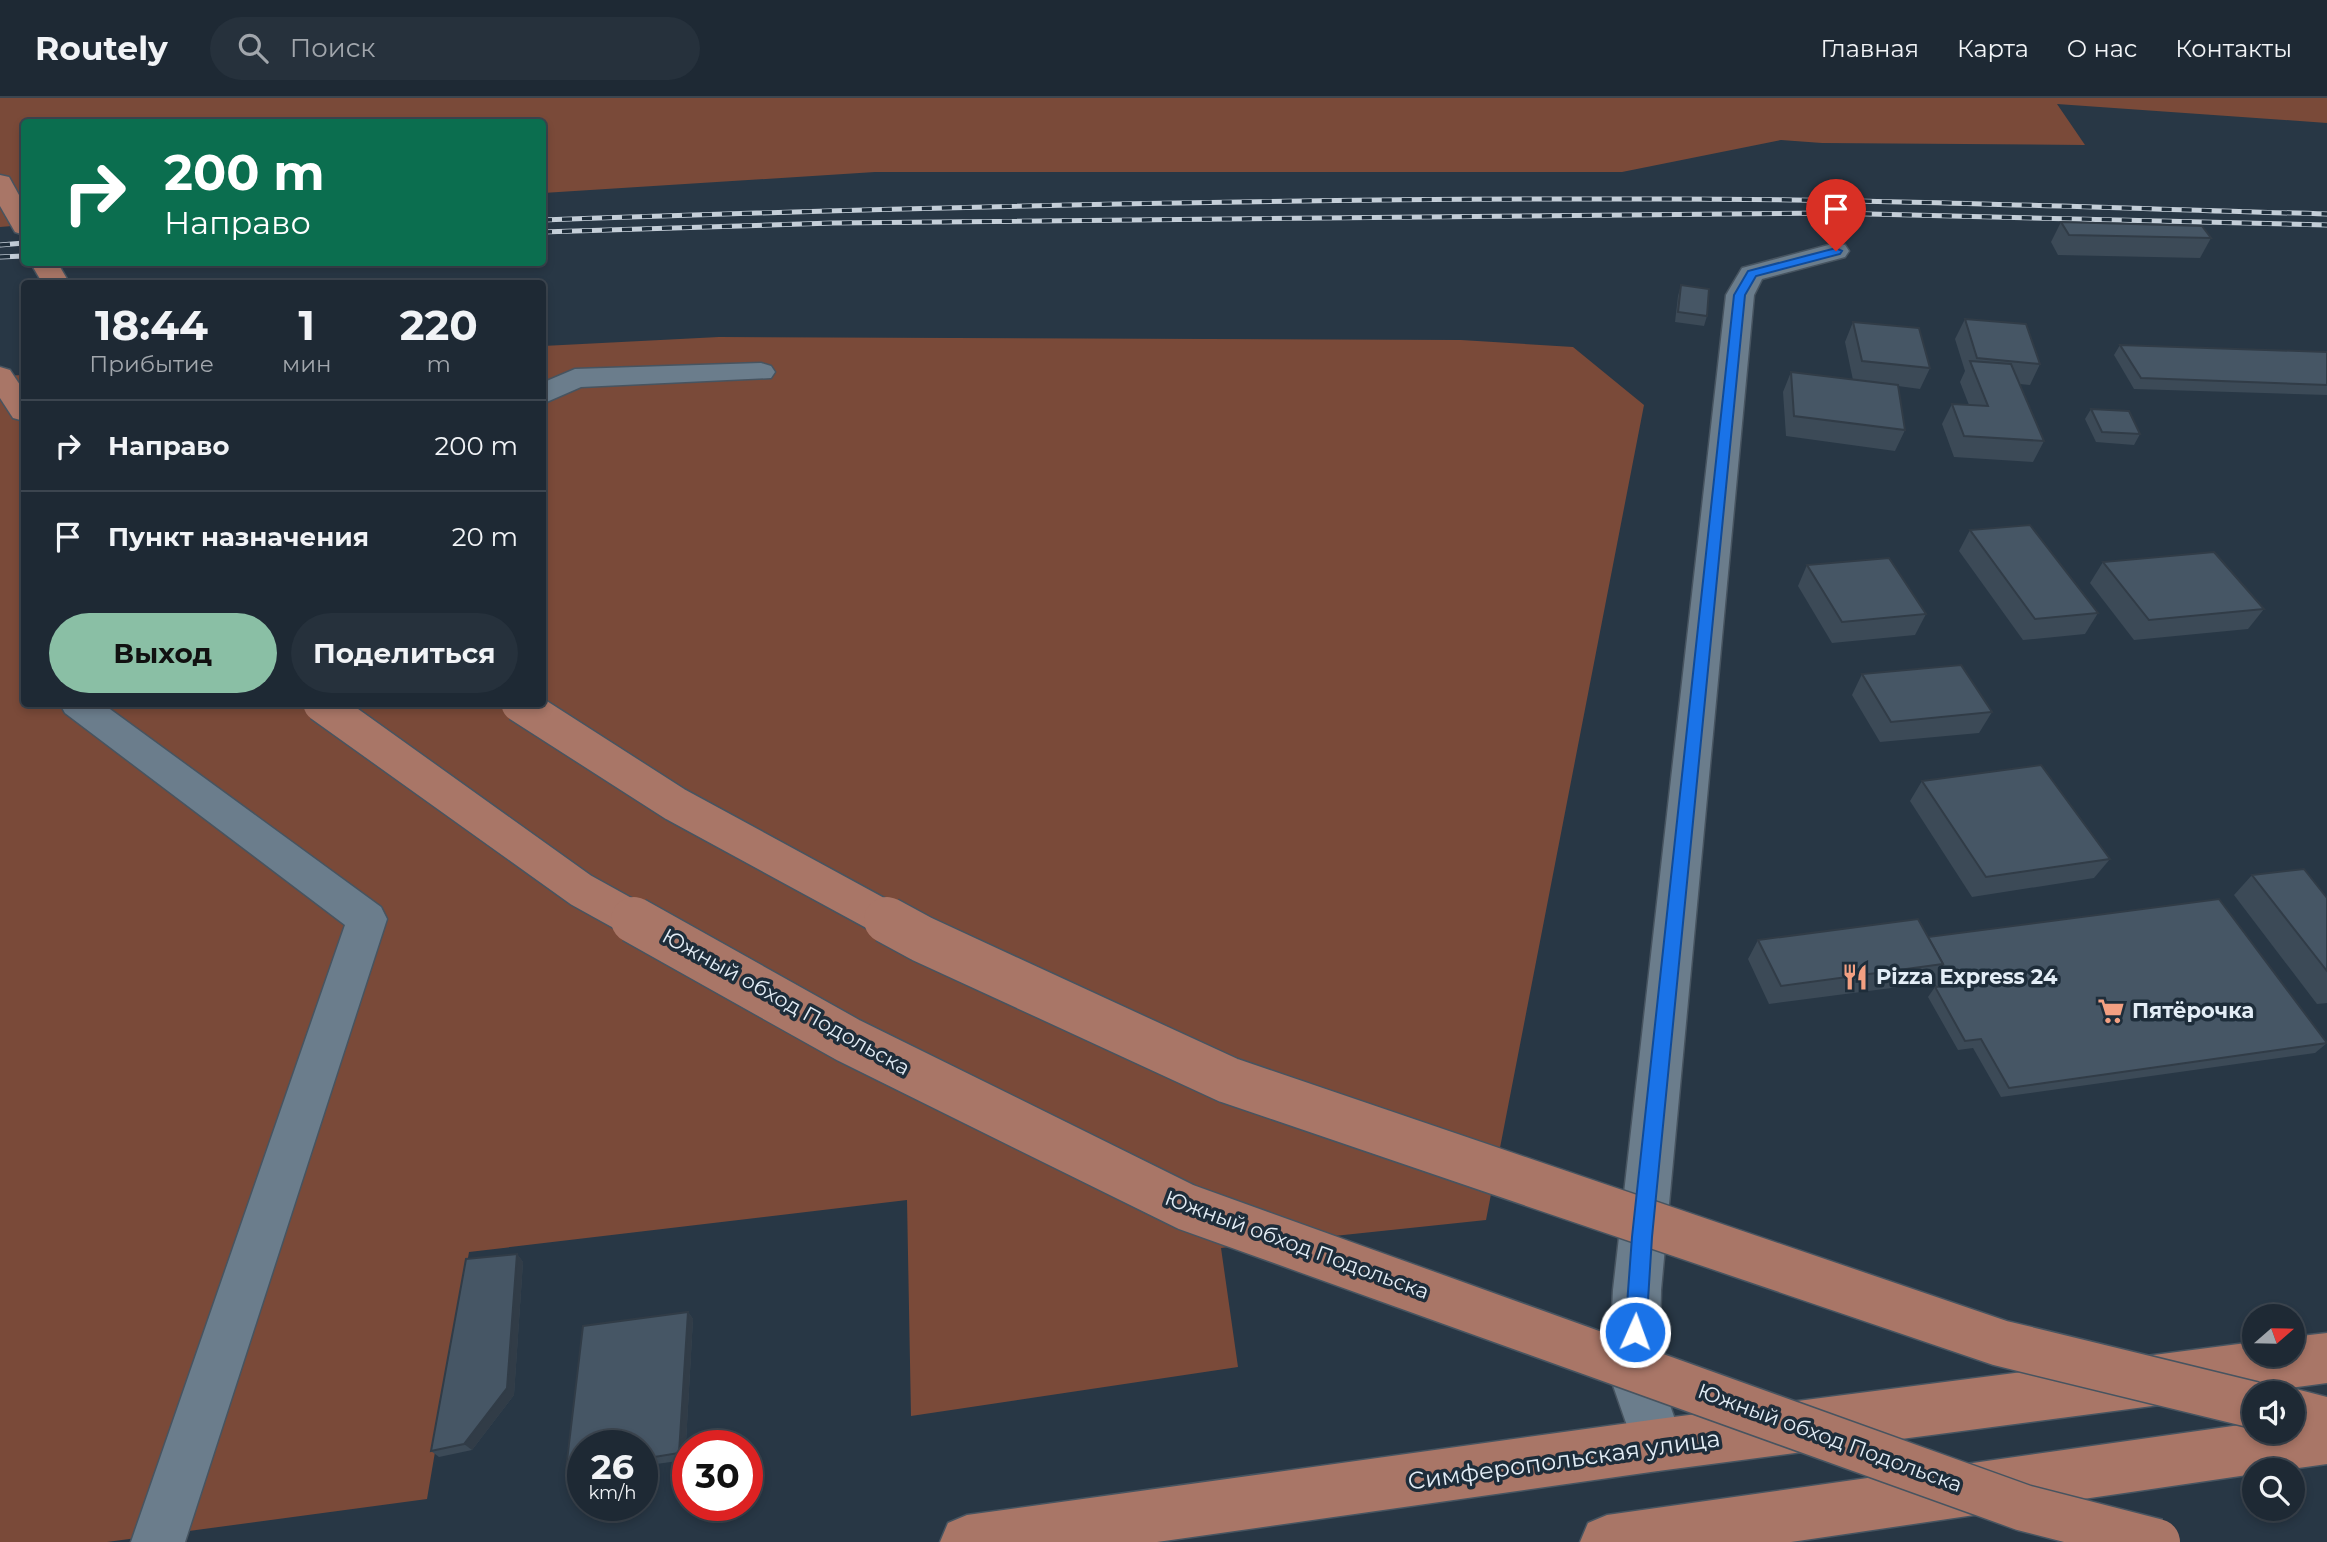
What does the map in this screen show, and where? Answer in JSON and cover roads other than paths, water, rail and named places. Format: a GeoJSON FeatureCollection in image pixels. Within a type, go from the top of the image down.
{"type":"FeatureCollection","features":[{"type":"Feature","properties":{"kind":"main road"},"geometry":{"type":"LineString","coordinates":[[0,182],[21,221]]}},
{"type":"Feature","properties":{"kind":"main road"},"geometry":{"type":"LineString","coordinates":[[0,376],[21,408]]}},
{"type":"Feature","properties":{"kind":"main road","name":"Южный обход Подольска"},"geometry":{"type":"LineString","coordinates":[[325,707],[581,890],[848,1040],[1186,1207],[2024,1508],[2157,1542]]}},
{"type":"Feature","properties":{"kind":"main road"},"geometry":{"type":"LineString","coordinates":[[524,707],[675,804],[922,939],[1228,1080],[2000,1343],[2242,1402]]}},
{"type":"Feature","properties":{"kind":"main road","name":"Симферопольская улица"},"geometry":{"type":"LineString","coordinates":[[967,1542],[1515,1468],[1658,1445],[2327,1358]]}},
{"type":"Feature","properties":{"kind":"main road"},"geometry":{"type":"LineString","coordinates":[[2305,1417],[2327,1423]]}},
{"type":"Feature","properties":{"kind":"main road"},"geometry":{"type":"LineString","coordinates":[[1607,1542],[2327,1438]]}},
{"type":"Feature","properties":{"kind":"street"},"geometry":{"type":"LineString","coordinates":[[1658,1445],[1634,1374],[1637,1290],[1740,295],[1752,274],[1836,251]]}},
{"type":"Feature","properties":{"kind":"street"},"geometry":{"type":"LineString","coordinates":[[546,392],[575,378],[761,372]]}},
{"type":"Feature","properties":{"kind":"street"},"geometry":{"type":"LineString","coordinates":[[82,707],[367,919],[158,1542]]}},
{"type":"Feature","properties":{"kind":"railway"},"geometry":{"type":"LineString","coordinates":[[546,220],[1102,204],[1523,199],[1829,200],[2327,214]]}},
{"type":"Feature","properties":{"kind":"railway"},"geometry":{"type":"LineString","coordinates":[[546,232],[833,223],[1828,213],[2327,225]]}},
{"type":"Feature","properties":{"kind":"railway"},"geometry":{"type":"LineString","coordinates":[[0,245],[21,243]]}},
{"type":"Feature","properties":{"kind":"railway"},"geometry":{"type":"LineString","coordinates":[[0,257],[21,256]]}},
{"type":"Feature","properties":{"kind":"place","name":"Pizza Express 24"},"geometry":{"type":"Point","coordinates":[1855,977]}},
{"type":"Feature","properties":{"kind":"place","name":"Пятёрочка"},"geometry":{"type":"Point","coordinates":[2111,1011]}}]}
